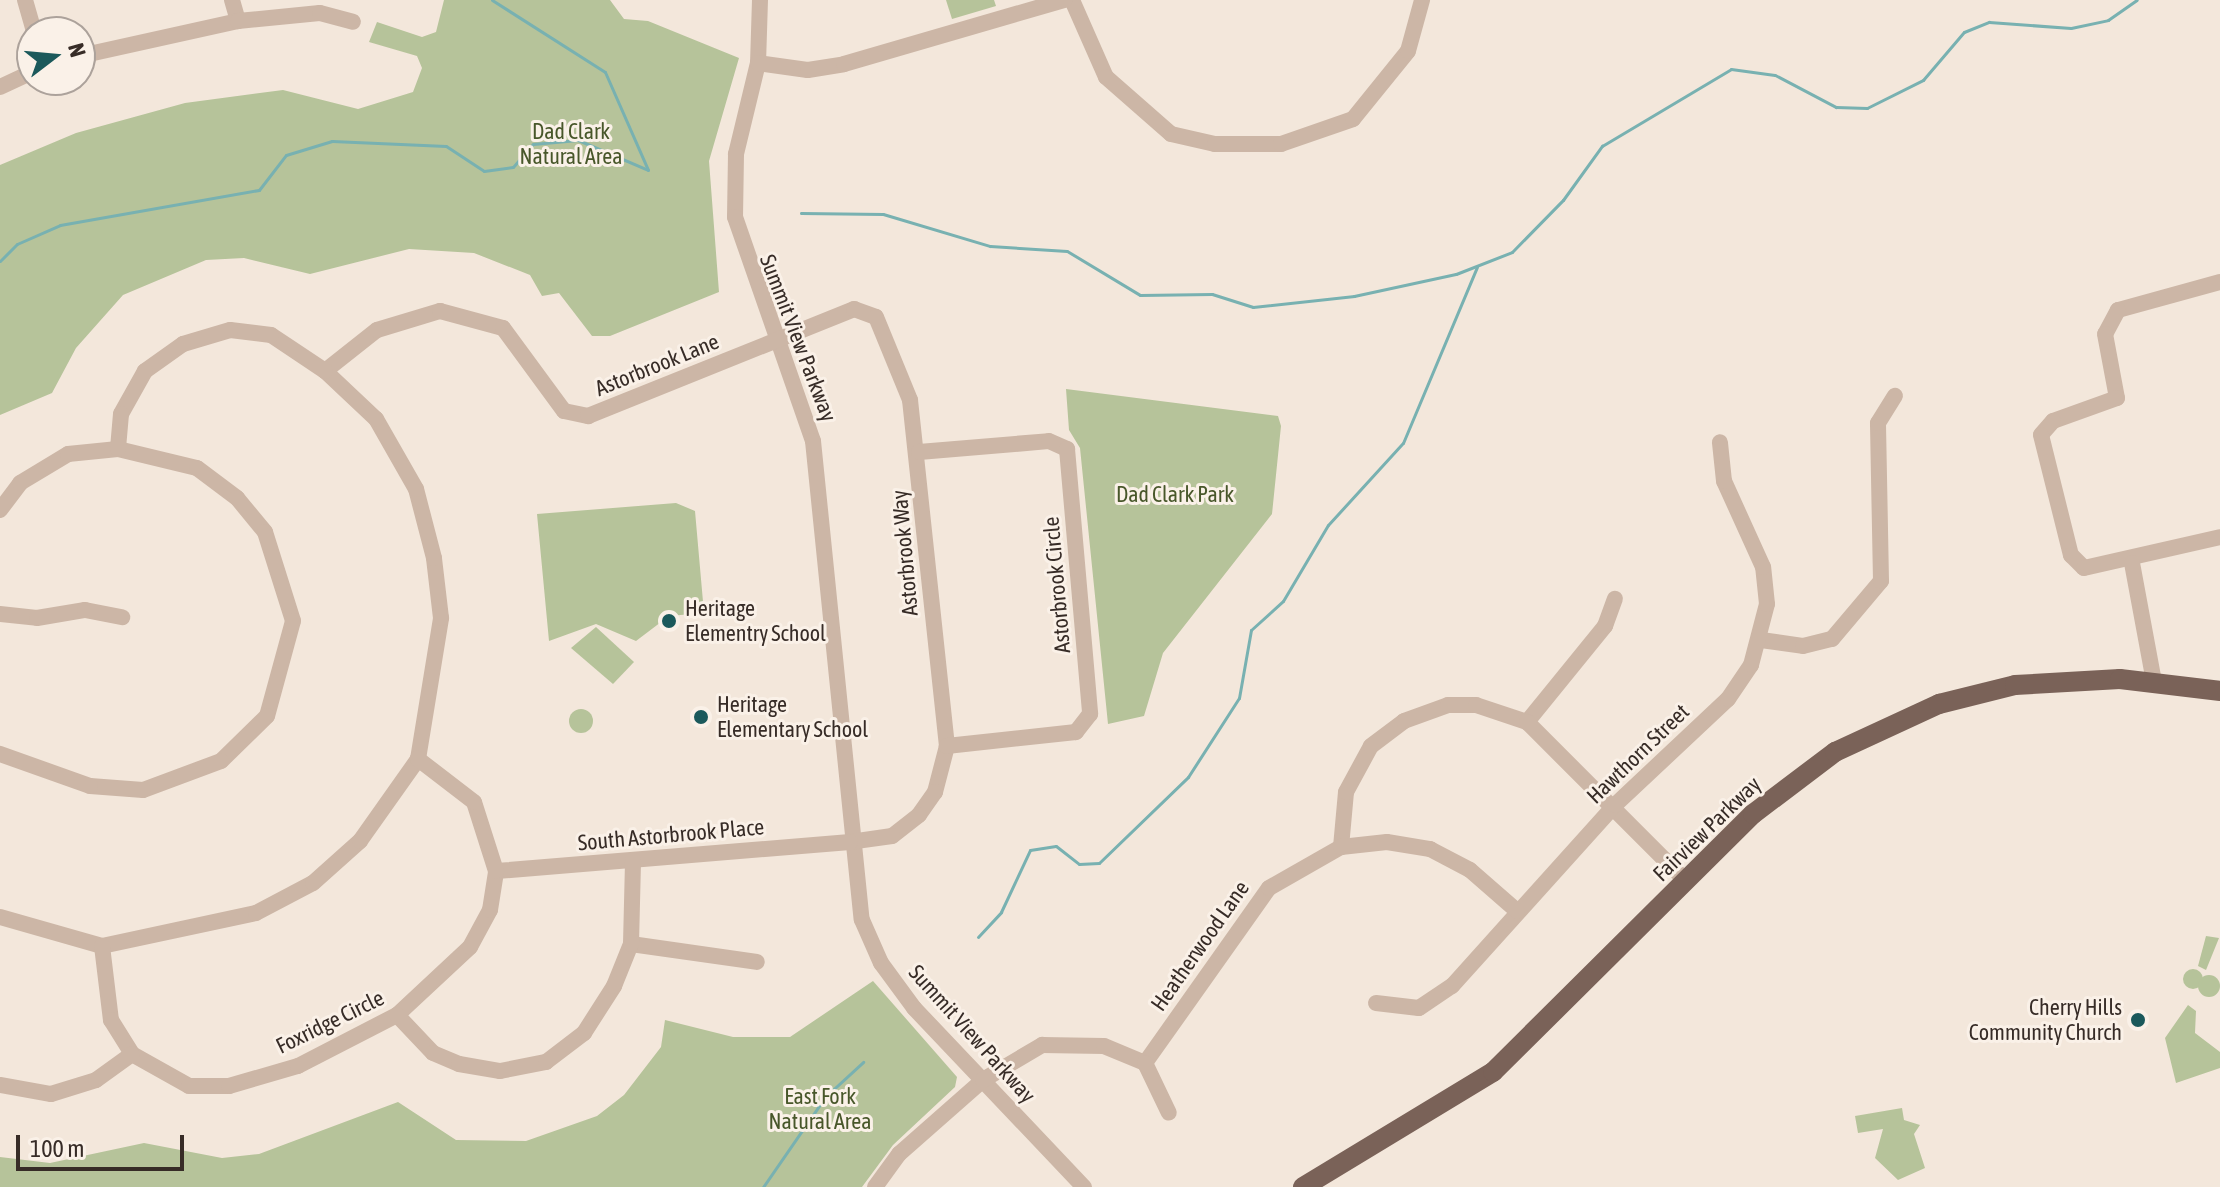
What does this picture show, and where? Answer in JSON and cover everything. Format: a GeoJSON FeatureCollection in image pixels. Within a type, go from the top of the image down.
{"type":"FeatureCollection","features":[{"type":"Feature","properties":{"kind":"main road","name":"Fairview Parkway"},"geometry":{"type":"LineString","coordinates":[[1303,1187],[1493,1072],[1686,881],[1791,783],[1902,719],[2015,685],[2154,682],[2220,691]]}},
{"type":"Feature","properties":{"kind":"street"},"geometry":{"type":"LineString","coordinates":[[232,0],[238,21]]}},
{"type":"Feature","properties":{"kind":"street","name":"Summit View Parkway"},"geometry":{"type":"LineString","coordinates":[[760,0],[758,63],[733,196],[745,262],[776,340],[818,470],[856,898],[881,963],[983,1080],[1084,1187]]}},
{"type":"Feature","properties":{"kind":"street"},"geometry":{"type":"LineString","coordinates":[[758,63],[808,70],[844,64],[1065,0]]}},
{"type":"Feature","properties":{"kind":"street"},"geometry":{"type":"LineString","coordinates":[[1072,0],[1106,77],[1134,107],[1171,134],[1215,144],[1281,144],[1353,119],[1408,51],[1422,0]]}},
{"type":"Feature","properties":{"kind":"street"},"geometry":{"type":"LineString","coordinates":[[96,52],[238,21],[320,13],[353,22]]}},
{"type":"Feature","properties":{"kind":"street"},"geometry":{"type":"LineString","coordinates":[[2220,282],[2118,310],[2105,334],[2117,398],[2053,421],[2041,435],[2077,564],[2093,569],[2132,563],[2220,537]]}},
{"type":"Feature","properties":{"kind":"street","name":"Astorbrook Way"},"geometry":{"type":"LineString","coordinates":[[776,340],[854,309],[876,317],[910,400],[919,452],[947,746],[935,792],[919,815],[892,836],[850,842]]}},
{"type":"Feature","properties":{"kind":"street","name":"Astorbrook Lane"},"geometry":{"type":"LineString","coordinates":[[325,371],[377,330],[440,311],[503,328],[564,411],[588,416],[776,340]]}},
{"type":"Feature","properties":{"kind":"street"},"geometry":{"type":"LineString","coordinates":[[0,917],[102,946],[256,913],[313,883],[360,841],[418,759],[441,618],[434,558],[416,489],[376,419],[325,371],[271,335],[230,330],[183,344],[145,371],[121,414],[118,449]]}},
{"type":"Feature","properties":{"kind":"street"},"geometry":{"type":"LineString","coordinates":[[1761,640],[1803,646],[1832,639],[1881,581],[1878,423],[1895,396]]}},
{"type":"Feature","properties":{"kind":"street","name":"Astorbrook Circle"},"geometry":{"type":"LineString","coordinates":[[919,452],[1049,441],[1067,449],[1090,714],[1076,732],[947,746]]}},
{"type":"Feature","properties":{"kind":"street","name":"Hawthorn Street"},"geometry":{"type":"LineString","coordinates":[[1376,1003],[1419,1008],[1441,993],[1615,805],[1728,699],[1761,640],[1763,567],[1724,481],[1720,442]]}},
{"type":"Feature","properties":{"kind":"street"},"geometry":{"type":"LineString","coordinates":[[0,510],[20,483],[68,454],[118,449],[197,468],[265,532],[293,621],[285,671],[267,716],[221,761],[143,790],[90,786],[0,754]]}},
{"type":"Feature","properties":{"kind":"street"},"geometry":{"type":"LineString","coordinates":[[2132,563],[2154,682]]}},
{"type":"Feature","properties":{"kind":"street"},"geometry":{"type":"LineString","coordinates":[[1527,722],[1605,626],[1615,599]]}},
{"type":"Feature","properties":{"kind":"street"},"geometry":{"type":"LineString","coordinates":[[0,614],[37,618],[85,610],[122,617]]}},
{"type":"Feature","properties":{"kind":"street"},"geometry":{"type":"LineString","coordinates":[[1341,847],[1346,792],[1371,746],[1404,721],[1448,705],[1527,722],[1615,805],[1686,881]]}},
{"type":"Feature","properties":{"kind":"street","name":"Foxridge Circle"},"geometry":{"type":"LineString","coordinates":[[132,1054],[189,1086],[229,1086],[298,1066],[397,1015],[470,947],[490,910],[496,871],[474,802],[418,759]]}},
{"type":"Feature","properties":{"kind":"street","name":"South Astorbrook Place"},"geometry":{"type":"LineString","coordinates":[[496,871],[850,842]]}},
{"type":"Feature","properties":{"kind":"street","name":"Heatherwood Lane"},"geometry":{"type":"LineString","coordinates":[[1145,1063],[1269,888],[1341,847],[1387,842],[1430,849],[1470,870],[1517,911]]}},
{"type":"Feature","properties":{"kind":"street"},"geometry":{"type":"LineString","coordinates":[[397,1015],[433,1053],[459,1064],[500,1071],[546,1062],[584,1033],[631,944],[633,860]]}},
{"type":"Feature","properties":{"kind":"street"},"geometry":{"type":"LineString","coordinates":[[631,944],[757,962]]}},
{"type":"Feature","properties":{"kind":"street"},"geometry":{"type":"LineString","coordinates":[[0,1085],[51,1094],[96,1080],[132,1054],[102,990],[102,946]]}},
{"type":"Feature","properties":{"kind":"street"},"geometry":{"type":"LineString","coordinates":[[875,1187],[899,1154],[1012,1057],[1076,1042],[1145,1063],[1169,1113]]}},
{"type":"Feature","properties":{"kind":"green space","name":"Dad Clark Natural Area"},"geometry":{"type":"Polygon","coordinates":[[[444,0],[610,0],[624,19],[648,21],[739,58],[709,161],[719,292],[610,336],[592,336],[559,293],[542,296],[530,275],[474,253],[409,249],[310,274],[244,258],[206,260],[123,295],[76,348],[52,393],[0,415],[0,165],[76,133],[185,103],[283,90],[358,109],[413,92],[422,68],[417,56],[369,42],[377,22],[422,37],[436,32],[444,0]]]}},
{"type":"Feature","properties":{"kind":"green space"},"geometry":{"type":"Polygon","coordinates":[[[946,0],[994,0],[996,6],[952,19],[946,0]]]}},
{"type":"Feature","properties":{"kind":"green space","name":"Dad Clark Park"},"geometry":{"type":"Polygon","coordinates":[[[1066,389],[1278,416],[1281,426],[1272,514],[1163,653],[1144,716],[1108,724],[1080,448],[1069,430],[1066,389]]]}},
{"type":"Feature","properties":{"kind":"green space"},"geometry":{"type":"Polygon","coordinates":[[[676,503],[695,511],[704,613],[669,616],[636,641],[596,624],[549,641],[537,514],[676,503]]]}},
{"type":"Feature","properties":{"kind":"green space"},"geometry":{"type":"Polygon","coordinates":[[[596,627],[634,662],[613,684],[571,648],[596,627]]]}},
{"type":"Feature","properties":{"kind":"green space"},"geometry":{"type":"Polygon","coordinates":[[[581,709],[590,712],[593,721],[590,730],[581,733],[572,730],[569,721],[572,712],[581,709]]]}},
{"type":"Feature","properties":{"kind":"green space"},"geometry":{"type":"Polygon","coordinates":[[[2206,936],[2219,938],[2206,970],[2198,966],[2206,936]]]}},
{"type":"Feature","properties":{"kind":"green space"},"geometry":{"type":"Polygon","coordinates":[[[2193,969],[2200,972],[2203,979],[2200,986],[2193,989],[2186,986],[2183,979],[2186,972],[2193,969]]]}},
{"type":"Feature","properties":{"kind":"green space"},"geometry":{"type":"Polygon","coordinates":[[[2209,975],[2220,986],[2209,997],[2198,986],[2209,975]]]}},
{"type":"Feature","properties":{"kind":"green space","name":"East Fork Natural Area"},"geometry":{"type":"Polygon","coordinates":[[[873,981],[957,1077],[955,1087],[893,1145],[862,1187],[0,1187],[0,1157],[50,1163],[144,1143],[222,1158],[259,1154],[398,1102],[456,1140],[526,1141],[597,1116],[624,1095],[661,1047],[665,1020],[733,1037],[790,1037],[873,981]]]}},
{"type":"Feature","properties":{"kind":"green space"},"geometry":{"type":"Polygon","coordinates":[[[2188,1005],[2196,1011],[2195,1033],[2220,1052],[2220,1068],[2176,1083],[2165,1038],[2188,1005]]]}},
{"type":"Feature","properties":{"kind":"green space"},"geometry":{"type":"Polygon","coordinates":[[[1902,1108],[1904,1120],[1920,1125],[1914,1134],[1925,1168],[1898,1180],[1875,1158],[1883,1129],[1858,1133],[1855,1116],[1902,1108]]]}},
{"type":"Feature","properties":{"kind":"waterway"},"geometry":{"type":"LineString","coordinates":[[492,0],[605,72],[648,170]]}},
{"type":"Feature","properties":{"kind":"waterway"},"geometry":{"type":"LineString","coordinates":[[801,213],[883,214],[990,246],[1067,251],[1140,295],[1212,294],[1253,307],[1354,296],[1456,274],[1512,252],[1563,200],[1602,146],[1731,69],[1775,75],[1836,107],[1867,108],[1923,80],[1964,32],[1989,22],[2071,28],[2108,20],[2137,0]]}},
{"type":"Feature","properties":{"kind":"waterway"},"geometry":{"type":"LineString","coordinates":[[0,261],[17,244],[60,225],[259,190],[286,155],[332,141],[446,146],[484,171],[513,167],[533,144],[578,140],[648,170]]}},
{"type":"Feature","properties":{"kind":"waterway"},"geometry":{"type":"LineString","coordinates":[[978,937],[1001,912],[1030,850],[1056,846],[1079,864],[1099,863],[1188,777],[1239,698],[1251,630],[1283,601],[1328,525],[1403,443],[1477,267]]}},
{"type":"Feature","properties":{"kind":"waterway"},"geometry":{"type":"LineString","coordinates":[[763,1187],[825,1097],[863,1062]]}},
{"type":"Feature","properties":{"kind":"place","name":"Heritage Elementry School"},"geometry":{"type":"Point","coordinates":[669,621]}},
{"type":"Feature","properties":{"kind":"place","name":"Heritage Elementary School"},"geometry":{"type":"Point","coordinates":[701,717]}},
{"type":"Feature","properties":{"kind":"place","name":"Cherry Hills Community Church"},"geometry":{"type":"Point","coordinates":[2138,1020]}}]}
